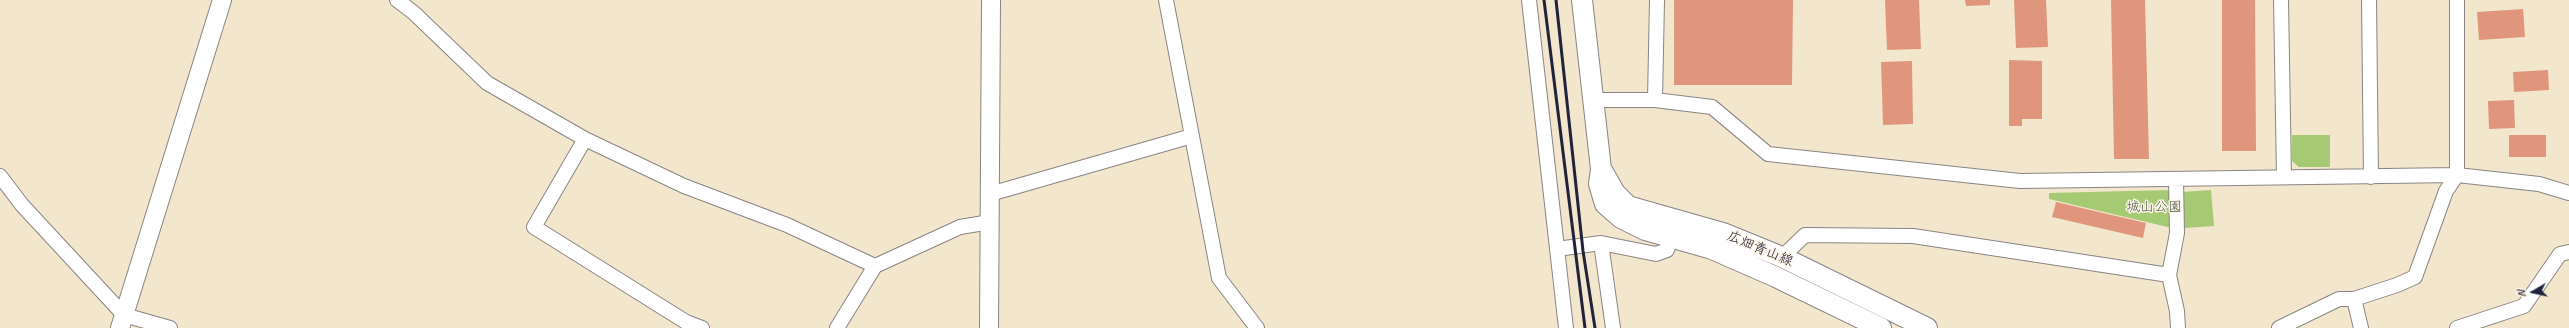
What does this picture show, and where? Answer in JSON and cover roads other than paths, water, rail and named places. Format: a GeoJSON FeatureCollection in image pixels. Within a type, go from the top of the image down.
{"type":"FeatureCollection","features":[{"type":"Feature","properties":{"kind":"main road","name":"広畑青山線"},"geometry":{"type":"LineString","coordinates":[[1582,0],[1601,169],[1599,184],[1605,204],[1621,218],[1644,230],[1712,249],[1776,277],[1881,328]]}},
{"type":"Feature","properties":{"kind":"main road","name":"広畑青山線"},"geometry":{"type":"LineString","coordinates":[[1601,169],[1615,193],[1628,206],[1723,233],[1782,257],[1927,328]]}},
{"type":"Feature","properties":{"kind":"street"},"geometry":{"type":"LineString","coordinates":[[122,321],[222,0]]}},
{"type":"Feature","properties":{"kind":"street"},"geometry":{"type":"LineString","coordinates":[[397,0],[414,13],[487,83],[585,139],[684,186],[786,225],[875,266]]}},
{"type":"Feature","properties":{"kind":"street"},"geometry":{"type":"LineString","coordinates":[[989,328],[991,0]]}},
{"type":"Feature","properties":{"kind":"street"},"geometry":{"type":"LineString","coordinates":[[1166,0],[1220,278],[1257,328]]}},
{"type":"Feature","properties":{"kind":"street"},"geometry":{"type":"LineString","coordinates":[[1529,0],[1566,328]]}},
{"type":"Feature","properties":{"kind":"street"},"geometry":{"type":"LineString","coordinates":[[1655,100],[1657,0]]}},
{"type":"Feature","properties":{"kind":"street"},"geometry":{"type":"LineString","coordinates":[[2281,0],[2284,177]]}},
{"type":"Feature","properties":{"kind":"street"},"geometry":{"type":"LineString","coordinates":[[2369,0],[2371,177]]}},
{"type":"Feature","properties":{"kind":"street"},"geometry":{"type":"LineString","coordinates":[[2279,328],[2339,299],[2354,299],[2398,285],[2415,277],[2446,191],[2457,176],[2457,0]]}},
{"type":"Feature","properties":{"kind":"street"},"geometry":{"type":"LineString","coordinates":[[1594,100],[1655,100],[1712,107],[1768,154],[2020,181],[2457,176],[2539,184],[2569,192]]}},
{"type":"Feature","properties":{"kind":"street"},"geometry":{"type":"LineString","coordinates":[[990,194],[1192,136]]}},
{"type":"Feature","properties":{"kind":"street"},"geometry":{"type":"LineString","coordinates":[[585,139],[534,227],[686,322],[702,328]]}},
{"type":"Feature","properties":{"kind":"street"},"geometry":{"type":"LineString","coordinates":[[0,176],[22,205],[122,321],[170,328]]}},
{"type":"Feature","properties":{"kind":"street"},"geometry":{"type":"LineString","coordinates":[[2176,180],[2177,233],[2169,275],[2177,311],[2178,328]]}},
{"type":"Feature","properties":{"kind":"street"},"geometry":{"type":"LineString","coordinates":[[837,328],[875,266],[960,227],[990,222]]}},
{"type":"Feature","properties":{"kind":"street"},"geometry":{"type":"LineString","coordinates":[[1782,257],[1805,235],[1913,236],[2169,275]]}},
{"type":"Feature","properties":{"kind":"street"},"geometry":{"type":"LineString","coordinates":[[1557,249],[1602,243],[1656,254],[1667,250],[1671,238]]}},
{"type":"Feature","properties":{"kind":"street"},"geometry":{"type":"LineString","coordinates":[[1602,243],[1613,328]]}},
{"type":"Feature","properties":{"kind":"street"},"geometry":{"type":"LineString","coordinates":[[2457,328],[2524,306],[2560,254],[2569,252]]}},
{"type":"Feature","properties":{"kind":"street"},"geometry":{"type":"LineString","coordinates":[[2354,299],[2361,328]]}},
{"type":"Feature","properties":{"kind":"railway"},"geometry":{"type":"LineString","coordinates":[[1544,0],[1585,328]]}},
{"type":"Feature","properties":{"kind":"railway"},"geometry":{"type":"LineString","coordinates":[[1556,0],[1583,251],[1595,328]]}},
{"type":"Feature","properties":{"kind":"park label","name":"城山公園"},"geometry":{"type":"Point","coordinates":[2154,207]}}]}
